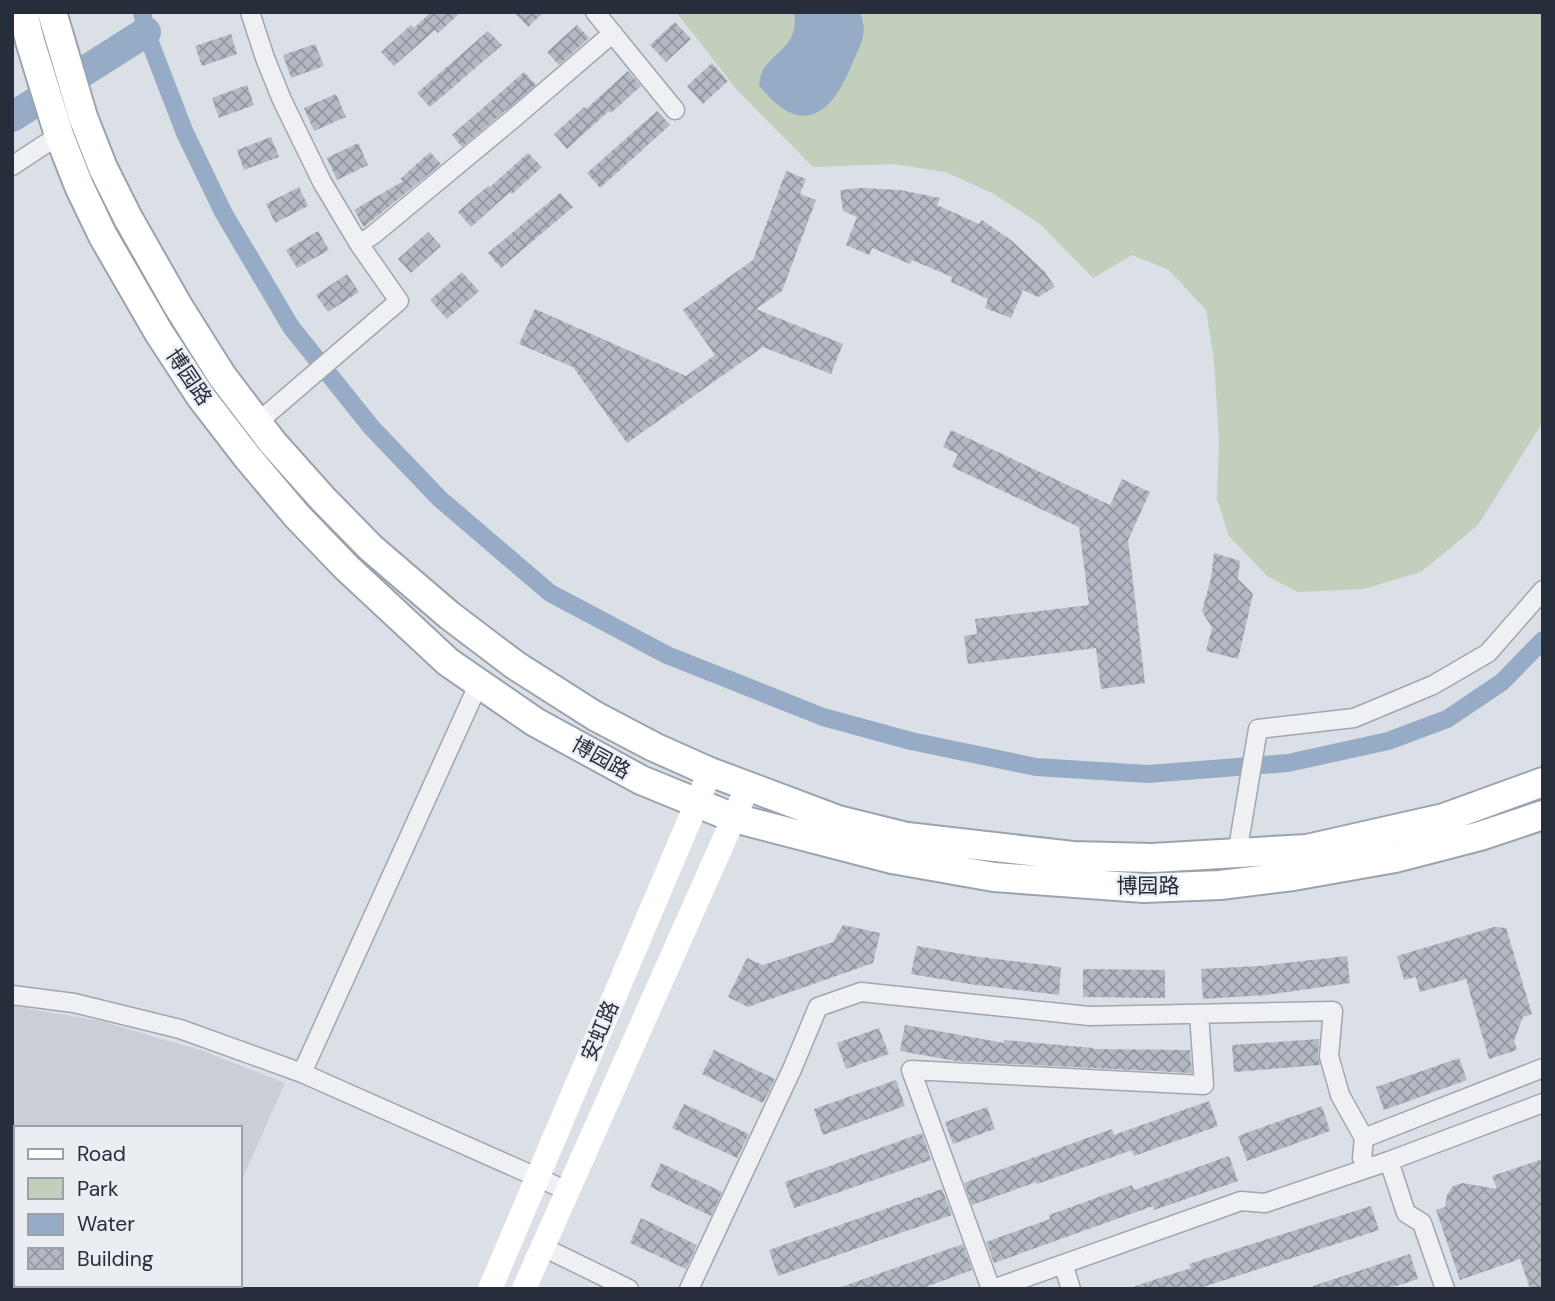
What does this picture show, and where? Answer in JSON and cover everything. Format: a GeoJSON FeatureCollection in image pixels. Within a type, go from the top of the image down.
{"type":"FeatureCollection","features":[{"type":"Feature","properties":{"kind":"main road","name":"博园路"},"geometry":{"type":"LineString","coordinates":[[23,12],[59,135],[103,236],[159,333],[201,397],[248,458],[346,567],[448,662],[535,722],[641,780],[734,818],[892,859],[994,877],[1144,888],[1220,885],[1293,876],[1395,858],[1542,818]]}},
{"type":"Feature","properties":{"kind":"main road","name":"博园路"},"geometry":{"type":"LineString","coordinates":[[53,18],[83,117],[103,169],[128,218],[222,376],[272,443],[371,548],[449,615],[515,666],[595,716],[654,747],[710,772],[838,820],[908,837],[1073,856],[1152,858],[1307,849],[1444,818],[1536,785]]}},
{"type":"Feature","properties":{"kind":"main road","name":"安虹路"},"geometry":{"type":"LineString","coordinates":[[490,1289],[710,772]]}},
{"type":"Feature","properties":{"kind":"main road","name":"安虹路"},"geometry":{"type":"LineString","coordinates":[[524,1289],[748,786]]}},
{"type":"Feature","properties":{"kind":"street"},"geometry":{"type":"LineString","coordinates":[[595,12],[675,110]]}},
{"type":"Feature","properties":{"kind":"street"},"geometry":{"type":"LineString","coordinates":[[256,14],[265,58],[282,100],[322,181],[359,244],[399,301],[257,423]]}},
{"type":"Feature","properties":{"kind":"street"},"geometry":{"type":"LineString","coordinates":[[359,244],[514,118],[613,33]]}},
{"type":"Feature","properties":{"kind":"street"},"geometry":{"type":"LineString","coordinates":[[12,166],[59,135]]}},
{"type":"Feature","properties":{"kind":"street"},"geometry":{"type":"LineString","coordinates":[[1237,854],[1258,729],[1354,718],[1433,685],[1488,653],[1543,590]]}},
{"type":"Feature","properties":{"kind":"street"},"geometry":{"type":"LineString","coordinates":[[302,1073],[479,683]]}},
{"type":"Feature","properties":{"kind":"street"},"geometry":{"type":"LineString","coordinates":[[1536,785],[1542,818]]}},
{"type":"Feature","properties":{"kind":"street"},"geometry":{"type":"LineString","coordinates":[[689,1289],[793,1067],[818,1007],[861,992],[1089,1016],[1334,1011],[1329,1056],[1340,1095],[1364,1138],[1362,1158],[1368,1168]]}},
{"type":"Feature","properties":{"kind":"street"},"geometry":{"type":"LineString","coordinates":[[12,995],[74,1003],[180,1029],[302,1073],[568,1191]]}},
{"type":"Feature","properties":{"kind":"street"},"geometry":{"type":"LineString","coordinates":[[1199,1014],[1204,1085],[911,1070],[992,1289],[1241,1201],[1265,1203],[1389,1161],[1543,1103]]}},
{"type":"Feature","properties":{"kind":"street"},"geometry":{"type":"LineString","coordinates":[[1364,1138],[1543,1068]]}},
{"type":"Feature","properties":{"kind":"street"},"geometry":{"type":"LineString","coordinates":[[1389,1161],[1406,1213],[1422,1223],[1445,1289]]}},
{"type":"Feature","properties":{"kind":"street"},"geometry":{"type":"LineString","coordinates":[[543,1247],[629,1289]]}},
{"type":"Feature","properties":{"kind":"street"},"geometry":{"type":"LineString","coordinates":[[1063,1264],[1071,1289]]}},
{"type":"Feature","properties":{"kind":"shaded area"},"geometry":{"type":"Polygon","coordinates":[[[12,1006],[100,1021],[203,1051],[285,1083],[242,1180],[242,1126],[14,1126],[14,1287],[194,1287],[12,1289],[12,1006]]]}},
{"type":"Feature","properties":{"kind":"green space"},"geometry":{"type":"Polygon","coordinates":[[[676,12],[1543,12],[1543,422],[1478,525],[1421,572],[1363,589],[1298,592],[1267,576],[1229,536],[1217,499],[1219,442],[1214,360],[1206,310],[1169,270],[1132,255],[1093,278],[1040,224],[994,194],[946,172],[893,164],[813,167],[738,91],[676,12]]]}},
{"type":"Feature","properties":{"kind":"water"},"geometry":{"type":"Polygon","coordinates":[[[794,12],[860,12],[864,27],[858,51],[834,97],[824,108],[801,116],[788,112],[759,85],[766,65],[787,45],[792,36],[795,26],[794,12]]]}},
{"type":"Feature","properties":{"kind":"building"},"geometry":{"type":"Polygon","coordinates":[[[431,12],[461,12],[438,33],[435,30],[394,66],[381,52],[411,25],[414,28],[431,12]]]}},
{"type":"Feature","properties":{"kind":"building"},"geometry":{"type":"Polygon","coordinates":[[[514,12],[544,12],[528,27],[514,12]]]}},
{"type":"Feature","properties":{"kind":"building"},"geometry":{"type":"Polygon","coordinates":[[[675,22],[691,39],[666,62],[650,45],[675,22]]]}},
{"type":"Feature","properties":{"kind":"building"},"geometry":{"type":"Polygon","coordinates":[[[577,25],[589,38],[559,65],[547,52],[577,25]]]}},
{"type":"Feature","properties":{"kind":"building"},"geometry":{"type":"Polygon","coordinates":[[[488,31],[502,45],[430,107],[417,93],[488,31]]]}},
{"type":"Feature","properties":{"kind":"building"},"geometry":{"type":"Polygon","coordinates":[[[231,34],[237,54],[202,66],[195,46],[231,34]]]}},
{"type":"Feature","properties":{"kind":"building"},"geometry":{"type":"Polygon","coordinates":[[[315,44],[324,66],[291,78],[283,55],[315,44]]]}},
{"type":"Feature","properties":{"kind":"building"},"geometry":{"type":"Polygon","coordinates":[[[712,63],[728,81],[703,104],[687,86],[712,63]]]}},
{"type":"Feature","properties":{"kind":"building"},"geometry":{"type":"Polygon","coordinates":[[[628,71],[641,86],[567,149],[554,134],[628,71]]]}},
{"type":"Feature","properties":{"kind":"building"},"geometry":{"type":"Polygon","coordinates":[[[524,72],[536,85],[462,147],[452,135],[524,72]]]}},
{"type":"Feature","properties":{"kind":"building"},"geometry":{"type":"Polygon","coordinates":[[[247,85],[254,105],[219,118],[212,98],[247,85]]]}},
{"type":"Feature","properties":{"kind":"building"},"geometry":{"type":"Polygon","coordinates":[[[336,94],[346,117],[314,131],[304,108],[336,94]]]}},
{"type":"Feature","properties":{"kind":"building"},"geometry":{"type":"Polygon","coordinates":[[[657,111],[670,125],[600,188],[587,173],[657,111]]]}},
{"type":"Feature","properties":{"kind":"building"},"geometry":{"type":"Polygon","coordinates":[[[271,137],[279,157],[244,170],[237,150],[271,137]]]}},
{"type":"Feature","properties":{"kind":"building"},"geometry":{"type":"Polygon","coordinates":[[[358,143],[368,165],[337,180],[327,158],[358,143]]]}},
{"type":"Feature","properties":{"kind":"building"},"geometry":{"type":"Polygon","coordinates":[[[430,152],[441,164],[364,227],[354,210],[403,181],[400,179],[430,152]]]}},
{"type":"Feature","properties":{"kind":"building"},"geometry":{"type":"Polygon","coordinates":[[[528,153],[542,167],[471,227],[458,212],[528,153]]]}},
{"type":"Feature","properties":{"kind":"building"},"geometry":{"type":"Polygon","coordinates":[[[786,171],[806,179],[800,194],[816,200],[782,291],[756,309],[843,344],[831,374],[763,347],[627,443],[573,367],[519,344],[535,309],[686,376],[715,355],[683,310],[753,260],[786,171]]]}},
{"type":"Feature","properties":{"kind":"building"},"geometry":{"type":"Polygon","coordinates":[[[299,187],[308,206],[275,223],[266,204],[299,187]]]}},
{"type":"Feature","properties":{"kind":"building"},"geometry":{"type":"Polygon","coordinates":[[[840,190],[900,190],[940,198],[937,205],[979,224],[982,220],[1012,241],[1045,272],[1055,287],[1038,297],[1023,290],[1011,318],[985,308],[988,299],[951,282],[952,277],[912,260],[910,264],[872,248],[869,255],[846,245],[857,217],[843,211],[840,190]]]}},
{"type":"Feature","properties":{"kind":"building"},"geometry":{"type":"Polygon","coordinates":[[[560,193],[573,207],[501,268],[488,253],[560,193]]]}},
{"type":"Feature","properties":{"kind":"building"},"geometry":{"type":"Polygon","coordinates":[[[318,231],[329,250],[297,268],[286,250],[318,231]]]}},
{"type":"Feature","properties":{"kind":"building"},"geometry":{"type":"Polygon","coordinates":[[[428,232],[441,246],[411,273],[398,259],[428,232]]]}},
{"type":"Feature","properties":{"kind":"building"},"geometry":{"type":"Polygon","coordinates":[[[462,272],[479,291],[447,319],[430,300],[462,272]]]}},
{"type":"Feature","properties":{"kind":"building"},"geometry":{"type":"Polygon","coordinates":[[[347,274],[359,292],[328,312],[316,295],[347,274]]]}},
{"type":"Feature","properties":{"kind":"building"},"geometry":{"type":"Polygon","coordinates":[[[951,430],[1110,505],[1122,479],[1150,492],[1128,540],[1145,683],[1101,689],[1096,648],[968,664],[964,636],[977,634],[975,619],[1089,605],[1079,527],[952,467],[958,454],[943,447],[951,430]]]}},
{"type":"Feature","properties":{"kind":"building"},"geometry":{"type":"Polygon","coordinates":[[[1214,553],[1240,561],[1238,579],[1253,594],[1238,659],[1206,651],[1212,628],[1202,611],[1211,578],[1214,553]]]}},
{"type":"Feature","properties":{"kind":"building"},"geometry":{"type":"Polygon","coordinates":[[[843,925],[880,933],[873,963],[748,1007],[728,997],[747,958],[763,965],[833,942],[843,925]]]}},
{"type":"Feature","properties":{"kind":"building"},"geometry":{"type":"Polygon","coordinates":[[[1494,927],[1506,928],[1532,1014],[1523,1017],[1514,1041],[1517,1050],[1489,1059],[1466,979],[1420,992],[1416,977],[1404,980],[1397,956],[1494,927]]]}},
{"type":"Feature","properties":{"kind":"building"},"geometry":{"type":"Polygon","coordinates":[[[917,946],[1061,967],[1059,995],[911,974],[917,946]]]}},
{"type":"Feature","properties":{"kind":"building"},"geometry":{"type":"Polygon","coordinates":[[[1347,956],[1350,983],[1266,995],[1203,999],[1201,969],[1259,966],[1347,956]]]}},
{"type":"Feature","properties":{"kind":"building"},"geometry":{"type":"Polygon","coordinates":[[[1083,969],[1165,970],[1165,998],[1083,997],[1083,969]]]}},
{"type":"Feature","properties":{"kind":"building"},"geometry":{"type":"Polygon","coordinates":[[[905,1025],[1004,1043],[1004,1040],[1092,1049],[1190,1050],[1192,1073],[956,1061],[900,1051],[905,1025]]]}},
{"type":"Feature","properties":{"kind":"building"},"geometry":{"type":"Polygon","coordinates":[[[879,1028],[889,1054],[846,1069],[837,1043],[879,1028]]]}},
{"type":"Feature","properties":{"kind":"building"},"geometry":{"type":"Polygon","coordinates":[[[1319,1039],[1320,1065],[1234,1072],[1232,1045],[1319,1039]]]}},
{"type":"Feature","properties":{"kind":"building"},"geometry":{"type":"Polygon","coordinates":[[[714,1050],[775,1079],[763,1103],[702,1074],[714,1050]]]}},
{"type":"Feature","properties":{"kind":"building"},"geometry":{"type":"Polygon","coordinates":[[[1459,1058],[1467,1080],[1384,1110],[1376,1087],[1459,1058]]]}},
{"type":"Feature","properties":{"kind":"building"},"geometry":{"type":"Polygon","coordinates":[[[896,1080],[905,1106],[823,1135],[814,1109],[896,1080]]]}},
{"type":"Feature","properties":{"kind":"building"},"geometry":{"type":"Polygon","coordinates":[[[1209,1101],[1218,1126],[1134,1156],[1132,1150],[972,1205],[964,1183],[1112,1129],[1114,1135],[1209,1101]]]}},
{"type":"Feature","properties":{"kind":"building"},"geometry":{"type":"Polygon","coordinates":[[[684,1104],[749,1134],[737,1158],[672,1128],[684,1104]]]}},
{"type":"Feature","properties":{"kind":"building"},"geometry":{"type":"Polygon","coordinates":[[[1322,1106],[1330,1131],[1247,1161],[1238,1136],[1322,1106]]]}},
{"type":"Feature","properties":{"kind":"building"},"geometry":{"type":"Polygon","coordinates":[[[987,1107],[995,1129],[953,1144],[945,1122],[987,1107]]]}},
{"type":"Feature","properties":{"kind":"building"},"geometry":{"type":"Polygon","coordinates":[[[922,1133],[931,1160],[794,1208],[785,1182],[922,1133]]]}},
{"type":"Feature","properties":{"kind":"building"},"geometry":{"type":"Polygon","coordinates":[[[1229,1156],[1238,1181],[1154,1210],[1153,1206],[994,1263],[986,1242],[1050,1219],[1049,1215],[1132,1185],[1134,1190],[1229,1156]]]}},
{"type":"Feature","properties":{"kind":"building"},"geometry":{"type":"Polygon","coordinates":[[[1540,1160],[1543,1169],[1543,1289],[1530,1289],[1520,1259],[1460,1280],[1436,1210],[1445,1207],[1447,1195],[1453,1186],[1463,1183],[1497,1189],[1492,1176],[1540,1160]]]}},
{"type":"Feature","properties":{"kind":"building"},"geometry":{"type":"Polygon","coordinates":[[[661,1163],[722,1192],[711,1216],[650,1187],[661,1163]]]}},
{"type":"Feature","properties":{"kind":"building"},"geometry":{"type":"Polygon","coordinates":[[[942,1189],[952,1215],[778,1276],[769,1250],[942,1189]]]}},
{"type":"Feature","properties":{"kind":"building"},"geometry":{"type":"Polygon","coordinates":[[[1371,1206],[1379,1230],[1197,1289],[1135,1289],[1135,1286],[1191,1268],[1189,1264],[1371,1206]]]}},
{"type":"Feature","properties":{"kind":"building"},"geometry":{"type":"Polygon","coordinates":[[[641,1218],[697,1245],[686,1269],[630,1243],[641,1218]]]}},
{"type":"Feature","properties":{"kind":"building"},"geometry":{"type":"Polygon","coordinates":[[[963,1244],[972,1270],[920,1289],[841,1289],[841,1287],[963,1244]]]}},
{"type":"Feature","properties":{"kind":"building"},"geometry":{"type":"Polygon","coordinates":[[[1410,1254],[1418,1279],[1387,1289],[1313,1289],[1313,1286],[1410,1254]]]}},
{"type":"Feature","properties":{"kind":"waterway"},"geometry":{"type":"LineString","coordinates":[[142,12],[146,32],[185,133],[223,212],[291,327],[372,428],[440,499],[550,593],[667,655],[823,717],[911,741],[1036,767],[1148,774],[1288,763],[1388,741],[1447,719],[1502,682],[1543,640]]}},
{"type":"Feature","properties":{"kind":"waterway"},"geometry":{"type":"LineString","coordinates":[[12,117],[146,32]]}}]}
